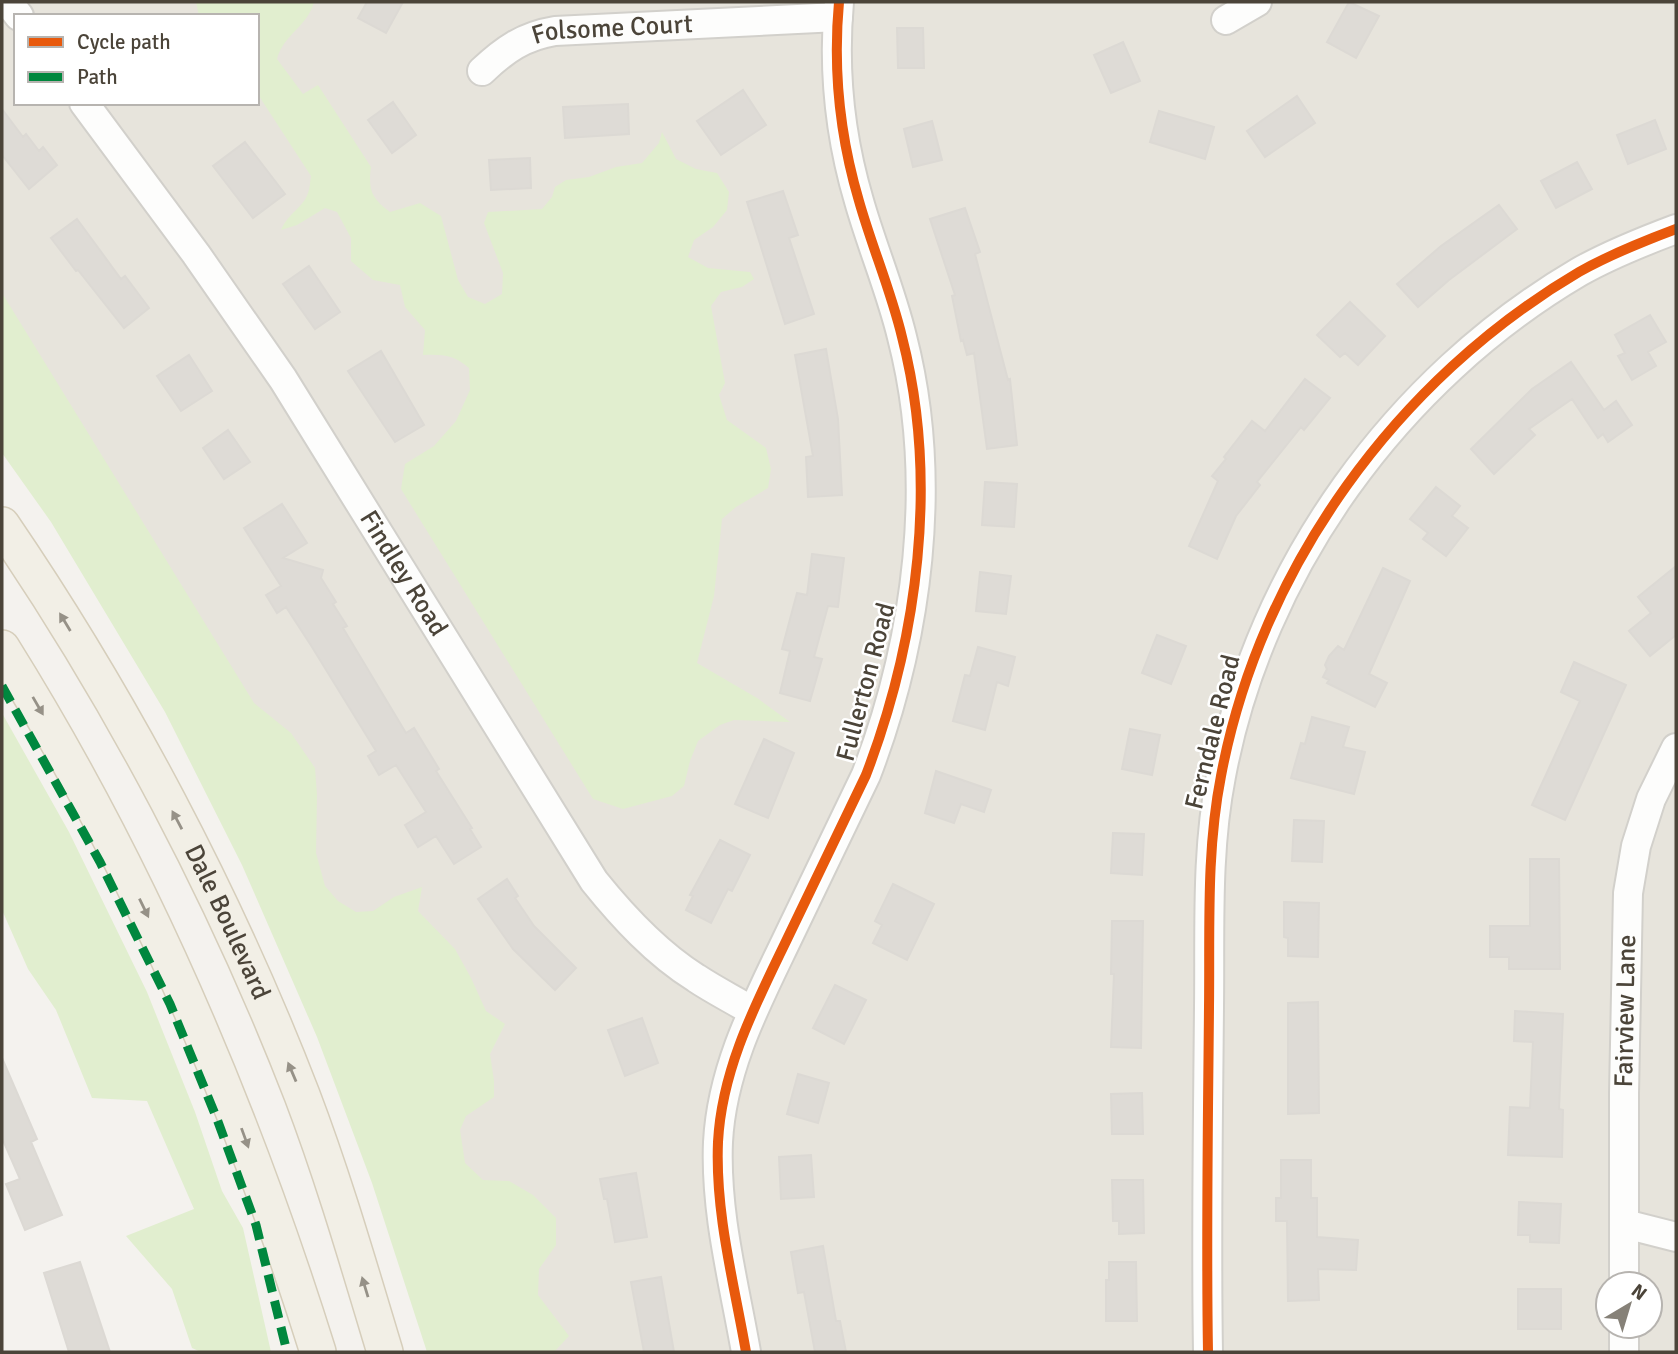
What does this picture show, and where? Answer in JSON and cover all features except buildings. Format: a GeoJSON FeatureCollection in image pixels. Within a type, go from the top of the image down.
{"type":"FeatureCollection","features":[{"type":"Feature","properties":{"kind":"main road","name":"Dale Boulevard"},"geometry":{"type":"LineString","coordinates":[[2,524],[40,580],[111,700],[180,824],[237,943],[302,1096],[355,1251],[385,1352]]}},
{"type":"Feature","properties":{"kind":"main road"},"geometry":{"type":"LineString","coordinates":[[2,648],[38,707],[112,842],[179,979],[240,1125],[285,1248],[318,1352]]}},
{"type":"Feature","properties":{"kind":"street"},"geometry":{"type":"LineString","coordinates":[[1226,20],[1257,2]]}},
{"type":"Feature","properties":{"kind":"street","name":"Folsome Court"},"geometry":{"type":"LineString","coordinates":[[482,71],[514,44],[555,31],[839,10]]}},
{"type":"Feature","properties":{"kind":"street","name":"Fullerton Road"},"geometry":{"type":"LineString","coordinates":[[747,1352],[719,1201],[718,1144],[722,1106],[733,1060],[752,1011],[866,775],[880,740],[906,635],[916,563],[920,468],[915,404],[903,339],[851,173],[839,93],[839,10]]}},
{"type":"Feature","properties":{"kind":"street","name":"Findley Road"},"geometry":{"type":"LineString","coordinates":[[85,105],[204,265],[284,379],[594,881],[633,926],[673,962],[752,1011]]}},
{"type":"Feature","properties":{"kind":"street","name":"Ferndale Road"},"geometry":{"type":"LineString","coordinates":[[1208,1352],[1206,1239],[1211,842],[1221,775],[1231,735],[1241,696],[1264,632],[1292,570],[1328,511],[1363,464],[1419,400],[1463,358],[1520,312],[1581,271],[1676,229]]}},
{"type":"Feature","properties":{"kind":"street","name":"Fairview Lane"},"geometry":{"type":"LineString","coordinates":[[1624,1270],[1628,894],[1636,846],[1651,799],[1676,748]]}},
{"type":"Feature","properties":{"kind":"street"},"geometry":{"type":"LineString","coordinates":[[1625,1224],[1676,1237]]}},
{"type":"Feature","properties":{"kind":"shaded area"},"geometry":{"type":"Polygon","coordinates":[[[2,2],[1676,2],[1676,1352],[466,1352],[398,1100],[2,393],[2,2]]]}},
{"type":"Feature","properties":{"kind":"green space"},"geometry":{"type":"Polygon","coordinates":[[[196,2],[314,2],[307,18],[284,43],[277,59],[303,94],[318,85],[371,167],[372,192],[379,202],[390,212],[420,203],[441,216],[458,280],[468,297],[485,304],[502,294],[503,273],[484,223],[488,212],[542,209],[552,197],[555,187],[566,180],[642,163],[659,143],[662,132],[676,159],[696,169],[717,173],[729,192],[727,210],[713,227],[694,240],[688,257],[708,268],[750,272],[754,279],[742,287],[721,292],[711,306],[725,383],[719,395],[727,420],[766,448],[771,469],[768,488],[736,507],[722,519],[714,596],[697,663],[757,698],[790,722],[734,720],[720,725],[698,741],[684,786],[672,796],[623,809],[593,799],[401,489],[405,464],[434,446],[456,421],[470,390],[469,368],[448,356],[423,355],[425,330],[405,307],[400,285],[373,280],[351,261],[351,238],[337,212],[325,208],[297,225],[281,230],[306,198],[311,176],[259,96],[259,14],[199,14],[196,2]]]}},
{"type":"Feature","properties":{"kind":"green space"},"geometry":{"type":"Polygon","coordinates":[[[2,293],[254,703],[291,733],[315,768],[316,853],[325,886],[338,901],[356,912],[373,911],[394,897],[422,887],[418,911],[455,949],[486,1011],[505,1024],[490,1054],[494,1097],[466,1116],[460,1130],[465,1163],[483,1180],[509,1181],[533,1195],[556,1218],[556,1245],[539,1269],[538,1295],[569,1336],[554,1352],[427,1352],[372,1183],[317,1037],[242,865],[165,712],[51,522],[2,453],[2,293]]]}},
{"type":"Feature","properties":{"kind":"green space"},"geometry":{"type":"Polygon","coordinates":[[[2,713],[69,832],[147,992],[195,1112],[222,1191],[243,1228],[271,1352],[201,1352],[192,1348],[172,1289],[126,1236],[194,1209],[147,1101],[92,1098],[56,1010],[28,969],[2,910],[2,713]]]}},
{"type":"Feature","properties":{"kind":"marked path"},"geometry":{"type":"LineString","coordinates":[[2,686],[100,862],[170,1004],[256,1225],[287,1352]]}},
{"type":"Feature","properties":{"kind":"cycle path"},"geometry":{"type":"LineString","coordinates":[[746,1352],[719,1195],[718,1142],[726,1087],[754,1009],[866,775],[884,723],[910,614],[921,503],[913,391],[902,337],[864,218],[847,152],[838,77],[839,2]]}},
{"type":"Feature","properties":{"kind":"cycle path"},"geometry":{"type":"LineString","coordinates":[[1208,1352],[1209,920],[1213,833],[1221,776],[1240,699],[1268,625],[1303,553],[1346,486],[1396,424],[1452,367],[1513,316],[1579,272],[1676,229]]}}]}
